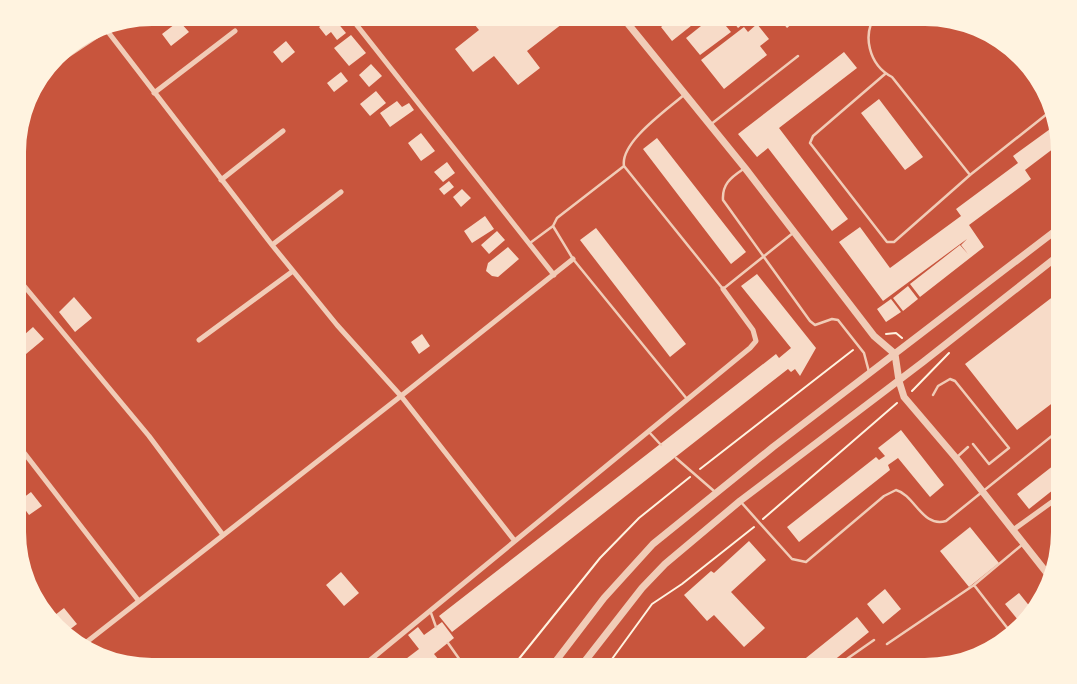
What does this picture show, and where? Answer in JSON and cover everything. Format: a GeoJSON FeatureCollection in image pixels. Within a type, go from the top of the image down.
{"type":"FeatureCollection","features":[{"type":"Feature","properties":{"kind":"street"},"geometry":{"type":"LineString","coordinates":[[630,26],[745,168],[874,336],[895,354],[898,381],[904,397],[1044,570]]}},
{"type":"Feature","properties":{"kind":"street"},"geometry":{"type":"LineString","coordinates":[[358,27],[527,245],[554,275]]}},
{"type":"Feature","properties":{"kind":"street"},"geometry":{"type":"LineString","coordinates":[[154,93],[235,31]]}},
{"type":"Feature","properties":{"kind":"street"},"geometry":{"type":"LineString","coordinates":[[109,34],[272,246],[337,325],[401,396],[514,540]]}},
{"type":"Feature","properties":{"kind":"street"},"geometry":{"type":"LineString","coordinates":[[221,180],[283,131]]}},
{"type":"Feature","properties":{"kind":"street"},"geometry":{"type":"LineString","coordinates":[[272,246],[341,192]]}},
{"type":"Feature","properties":{"kind":"street"},"geometry":{"type":"LineString","coordinates":[[559,657],[604,598],[653,544],[1050,235]]}},
{"type":"Feature","properties":{"kind":"street"},"geometry":{"type":"LineString","coordinates":[[89,640],[573,259]]}},
{"type":"Feature","properties":{"kind":"street"},"geometry":{"type":"LineString","coordinates":[[588,657],[657,572],[740,501],[1050,262]]}},
{"type":"Feature","properties":{"kind":"street"},"geometry":{"type":"LineString","coordinates":[[199,340],[293,271]]}},
{"type":"Feature","properties":{"kind":"street"},"geometry":{"type":"LineString","coordinates":[[26,288],[149,436],[223,535]]}},
{"type":"Feature","properties":{"kind":"street"},"geometry":{"type":"LineString","coordinates":[[373,658],[756,341],[753,330],[723,289]]}},
{"type":"Feature","properties":{"kind":"street"},"geometry":{"type":"LineString","coordinates":[[26,455],[138,600]]}},
{"type":"Feature","properties":{"kind":"street"},"geometry":{"type":"LineString","coordinates":[[1013,530],[1050,503]]}},
{"type":"Feature","properties":{"kind":"lane"},"geometry":{"type":"LineString","coordinates":[[869,26],[867,37],[872,53],[885,74],[897,83],[971,175]]}},
{"type":"Feature","properties":{"kind":"lane"},"geometry":{"type":"LineString","coordinates":[[710,125],[798,55]]}},
{"type":"Feature","properties":{"kind":"lane"},"geometry":{"type":"LineString","coordinates":[[885,74],[813,136],[810,143],[886,241],[894,242],[1045,116]]}},
{"type":"Feature","properties":{"kind":"lane"},"geometry":{"type":"LineString","coordinates":[[685,94],[627,147],[624,166],[723,289],[793,233]]}},
{"type":"Feature","properties":{"kind":"lane"},"geometry":{"type":"LineString","coordinates":[[527,245],[624,166]]}},
{"type":"Feature","properties":{"kind":"lane"},"geometry":{"type":"LineString","coordinates":[[745,168],[732,176],[724,186],[723,200],[812,323],[819,324],[835,319],[840,322],[864,353],[869,374]]}},
{"type":"Feature","properties":{"kind":"lane"},"geometry":{"type":"LineString","coordinates":[[553,226],[573,259],[687,399]]}},
{"type":"Feature","properties":{"kind":"lane"},"geometry":{"type":"LineString","coordinates":[[933,395],[938,386],[950,379],[955,381],[1009,448],[989,464],[973,444]]}},
{"type":"Feature","properties":{"kind":"lane"},"geometry":{"type":"LineString","coordinates":[[648,431],[661,444]]}},
{"type":"Feature","properties":{"kind":"lane"},"geometry":{"type":"LineString","coordinates":[[740,501],[792,559],[806,562],[884,496],[895,490],[903,492],[928,519],[942,523],[1050,437]]}},
{"type":"Feature","properties":{"kind":"lane"},"geometry":{"type":"LineString","coordinates":[[956,458],[968,447]]}},
{"type":"Feature","properties":{"kind":"lane"},"geometry":{"type":"LineString","coordinates":[[676,458],[717,493]]}},
{"type":"Feature","properties":{"kind":"lane"},"geometry":{"type":"LineString","coordinates":[[887,644],[974,584],[1023,544]]}},
{"type":"Feature","properties":{"kind":"lane"},"geometry":{"type":"LineString","coordinates":[[974,584],[1007,627]]}},
{"type":"Feature","properties":{"kind":"lane"},"geometry":{"type":"LineString","coordinates":[[429,610],[436,627]]}},
{"type":"Feature","properties":{"kind":"lane"},"geometry":{"type":"LineString","coordinates":[[849,657],[874,640]]}},
{"type":"Feature","properties":{"kind":"lane"},"geometry":{"type":"LineString","coordinates":[[448,643],[458,658]]}},
{"type":"Feature","properties":{"kind":"path"},"geometry":{"type":"LineString","coordinates":[[613,657],[652,604],[682,584],[758,524],[927,378],[930,370],[950,353]]}},
{"type":"Feature","properties":{"kind":"building"},"geometry":{"type":"Polygon","coordinates":[[[559,26],[527,51],[540,68],[518,85],[494,56],[473,72],[455,49],[479,30],[476,27],[559,26]]]}},
{"type":"Feature","properties":{"kind":"building"},"geometry":{"type":"Polygon","coordinates":[[[662,26],[691,26],[672,41],[662,26]]]}},
{"type":"Feature","properties":{"kind":"building"},"geometry":{"type":"Polygon","coordinates":[[[701,26],[726,26],[731,32],[700,55],[686,38],[701,26]]]}},
{"type":"Feature","properties":{"kind":"building"},"geometry":{"type":"Polygon","coordinates":[[[759,26],[769,39],[760,46],[767,55],[724,89],[701,60],[744,27],[748,32],[759,26]]]}},
{"type":"Feature","properties":{"kind":"building"},"geometry":{"type":"Polygon","coordinates":[[[171,27],[184,27],[189,32],[171,46],[162,34],[171,27]]]}},
{"type":"Feature","properties":{"kind":"building"},"geometry":{"type":"Polygon","coordinates":[[[319,27],[341,27],[346,33],[337,40],[331,32],[326,36],[319,27]]]}},
{"type":"Feature","properties":{"kind":"building"},"geometry":{"type":"Polygon","coordinates":[[[351,35],[366,53],[349,66],[334,48],[351,35]]]}},
{"type":"Feature","properties":{"kind":"building"},"geometry":{"type":"Polygon","coordinates":[[[286,41],[295,52],[282,63],[273,52],[286,41]]]}},
{"type":"Feature","properties":{"kind":"building"},"geometry":{"type":"Polygon","coordinates":[[[844,52],[857,68],[779,128],[848,219],[832,231],[768,148],[757,157],[738,134],[844,52]]]}},
{"type":"Feature","properties":{"kind":"building"},"geometry":{"type":"Polygon","coordinates":[[[371,64],[382,76],[369,87],[359,75],[371,64]]]}},
{"type":"Feature","properties":{"kind":"building"},"geometry":{"type":"Polygon","coordinates":[[[341,72],[348,81],[334,92],[327,83],[341,72]]]}},
{"type":"Feature","properties":{"kind":"building"},"geometry":{"type":"Polygon","coordinates":[[[376,91],[386,103],[370,116],[360,104],[376,91]]]}},
{"type":"Feature","properties":{"kind":"building"},"geometry":{"type":"Polygon","coordinates":[[[879,99],[923,157],[905,170],[861,113],[879,99]]]}},
{"type":"Feature","properties":{"kind":"building"},"geometry":{"type":"Polygon","coordinates":[[[397,101],[402,107],[409,103],[414,110],[390,127],[380,113],[397,101]]]}},
{"type":"Feature","properties":{"kind":"building"},"geometry":{"type":"Polygon","coordinates":[[[1048,130],[1050,151],[1025,170],[1031,179],[969,225],[984,247],[920,297],[910,284],[960,245],[968,254],[961,245],[967,239],[883,301],[839,242],[860,227],[890,268],[961,216],[956,209],[1018,163],[1013,156],[1048,130]]]}},
{"type":"Feature","properties":{"kind":"building"},"geometry":{"type":"Polygon","coordinates":[[[421,133],[435,151],[421,161],[408,143],[421,133]]]}},
{"type":"Feature","properties":{"kind":"building"},"geometry":{"type":"Polygon","coordinates":[[[657,138],[746,252],[731,264],[643,149],[657,138]]]}},
{"type":"Feature","properties":{"kind":"building"},"geometry":{"type":"Polygon","coordinates":[[[447,162],[455,173],[443,182],[434,172],[447,162]]]}},
{"type":"Feature","properties":{"kind":"building"},"geometry":{"type":"Polygon","coordinates":[[[449,181],[454,187],[444,195],[439,189],[449,181]]]}},
{"type":"Feature","properties":{"kind":"building"},"geometry":{"type":"Polygon","coordinates":[[[462,189],[471,198],[461,207],[453,197],[462,189]]]}},
{"type":"Feature","properties":{"kind":"building"},"geometry":{"type":"Polygon","coordinates":[[[485,216],[494,229],[472,243],[464,231],[485,216]]]}},
{"type":"Feature","properties":{"kind":"building"},"geometry":{"type":"Polygon","coordinates":[[[596,228],[686,344],[670,357],[580,240],[596,228]]]}},
{"type":"Feature","properties":{"kind":"building"},"geometry":{"type":"Polygon","coordinates":[[[497,231],[505,240],[489,254],[481,245],[497,231]]]}},
{"type":"Feature","properties":{"kind":"building"},"geometry":{"type":"Polygon","coordinates":[[[508,247],[519,259],[498,277],[492,276],[486,271],[488,263],[508,247]]]}},
{"type":"Feature","properties":{"kind":"building"},"geometry":{"type":"Polygon","coordinates":[[[757,274],[816,348],[800,376],[795,369],[791,372],[788,369],[452,632],[439,616],[776,354],[779,358],[791,348],[741,286],[757,274]]]}},
{"type":"Feature","properties":{"kind":"building"},"geometry":{"type":"Polygon","coordinates":[[[908,286],[918,299],[903,311],[893,298],[908,286]]]}},
{"type":"Feature","properties":{"kind":"building"},"geometry":{"type":"Polygon","coordinates":[[[74,297],[92,318],[75,332],[59,312],[74,297]]]}},
{"type":"Feature","properties":{"kind":"building"},"geometry":{"type":"Polygon","coordinates":[[[891,299],[901,312],[886,322],[877,309],[891,299]]]}},
{"type":"Feature","properties":{"kind":"building"},"geometry":{"type":"Polygon","coordinates":[[[1050,299],[1050,405],[1017,430],[965,364],[1050,299]]]}},
{"type":"Feature","properties":{"kind":"building"},"geometry":{"type":"Polygon","coordinates":[[[33,327],[44,339],[26,354],[26,333],[33,327]]]}},
{"type":"Feature","properties":{"kind":"building"},"geometry":{"type":"Polygon","coordinates":[[[422,334],[430,346],[419,354],[411,342],[422,334]]]}},
{"type":"Feature","properties":{"kind":"building"},"geometry":{"type":"Polygon","coordinates":[[[901,430],[944,485],[930,497],[898,458],[888,465],[890,470],[799,542],[787,527],[876,457],[879,460],[885,456],[878,448],[901,430]]]}},
{"type":"Feature","properties":{"kind":"building"},"geometry":{"type":"Polygon","coordinates":[[[1050,468],[1050,492],[1029,509],[1017,494],[1050,468]]]}},
{"type":"Feature","properties":{"kind":"building"},"geometry":{"type":"Polygon","coordinates":[[[31,492],[42,506],[29,515],[26,511],[26,496],[31,492]]]}},
{"type":"Feature","properties":{"kind":"building"},"geometry":{"type":"Polygon","coordinates":[[[970,527],[999,563],[969,587],[940,551],[970,527]]]}},
{"type":"Feature","properties":{"kind":"building"},"geometry":{"type":"Polygon","coordinates":[[[749,541],[766,560],[731,592],[765,628],[744,647],[714,615],[707,621],[684,595],[711,571],[714,573],[749,541]]]}},
{"type":"Feature","properties":{"kind":"building"},"geometry":{"type":"Polygon","coordinates":[[[341,572],[359,593],[344,606],[326,585],[341,572]]]}},
{"type":"Feature","properties":{"kind":"building"},"geometry":{"type":"Polygon","coordinates":[[[885,589],[901,609],[883,624],[867,604],[885,589]]]}},
{"type":"Feature","properties":{"kind":"building"},"geometry":{"type":"Polygon","coordinates":[[[1019,593],[1028,604],[1016,618],[1005,604],[1019,593]]]}},
{"type":"Feature","properties":{"kind":"building"},"geometry":{"type":"Polygon","coordinates":[[[64,608],[77,624],[72,628],[57,614],[64,608]]]}},
{"type":"Feature","properties":{"kind":"building"},"geometry":{"type":"Polygon","coordinates":[[[857,617],[869,632],[838,657],[807,657],[857,617]]]}},
{"type":"Feature","properties":{"kind":"building"},"geometry":{"type":"Polygon","coordinates":[[[442,622],[454,638],[434,654],[437,658],[408,658],[419,649],[408,635],[418,627],[424,635],[442,622]]]}}]}
